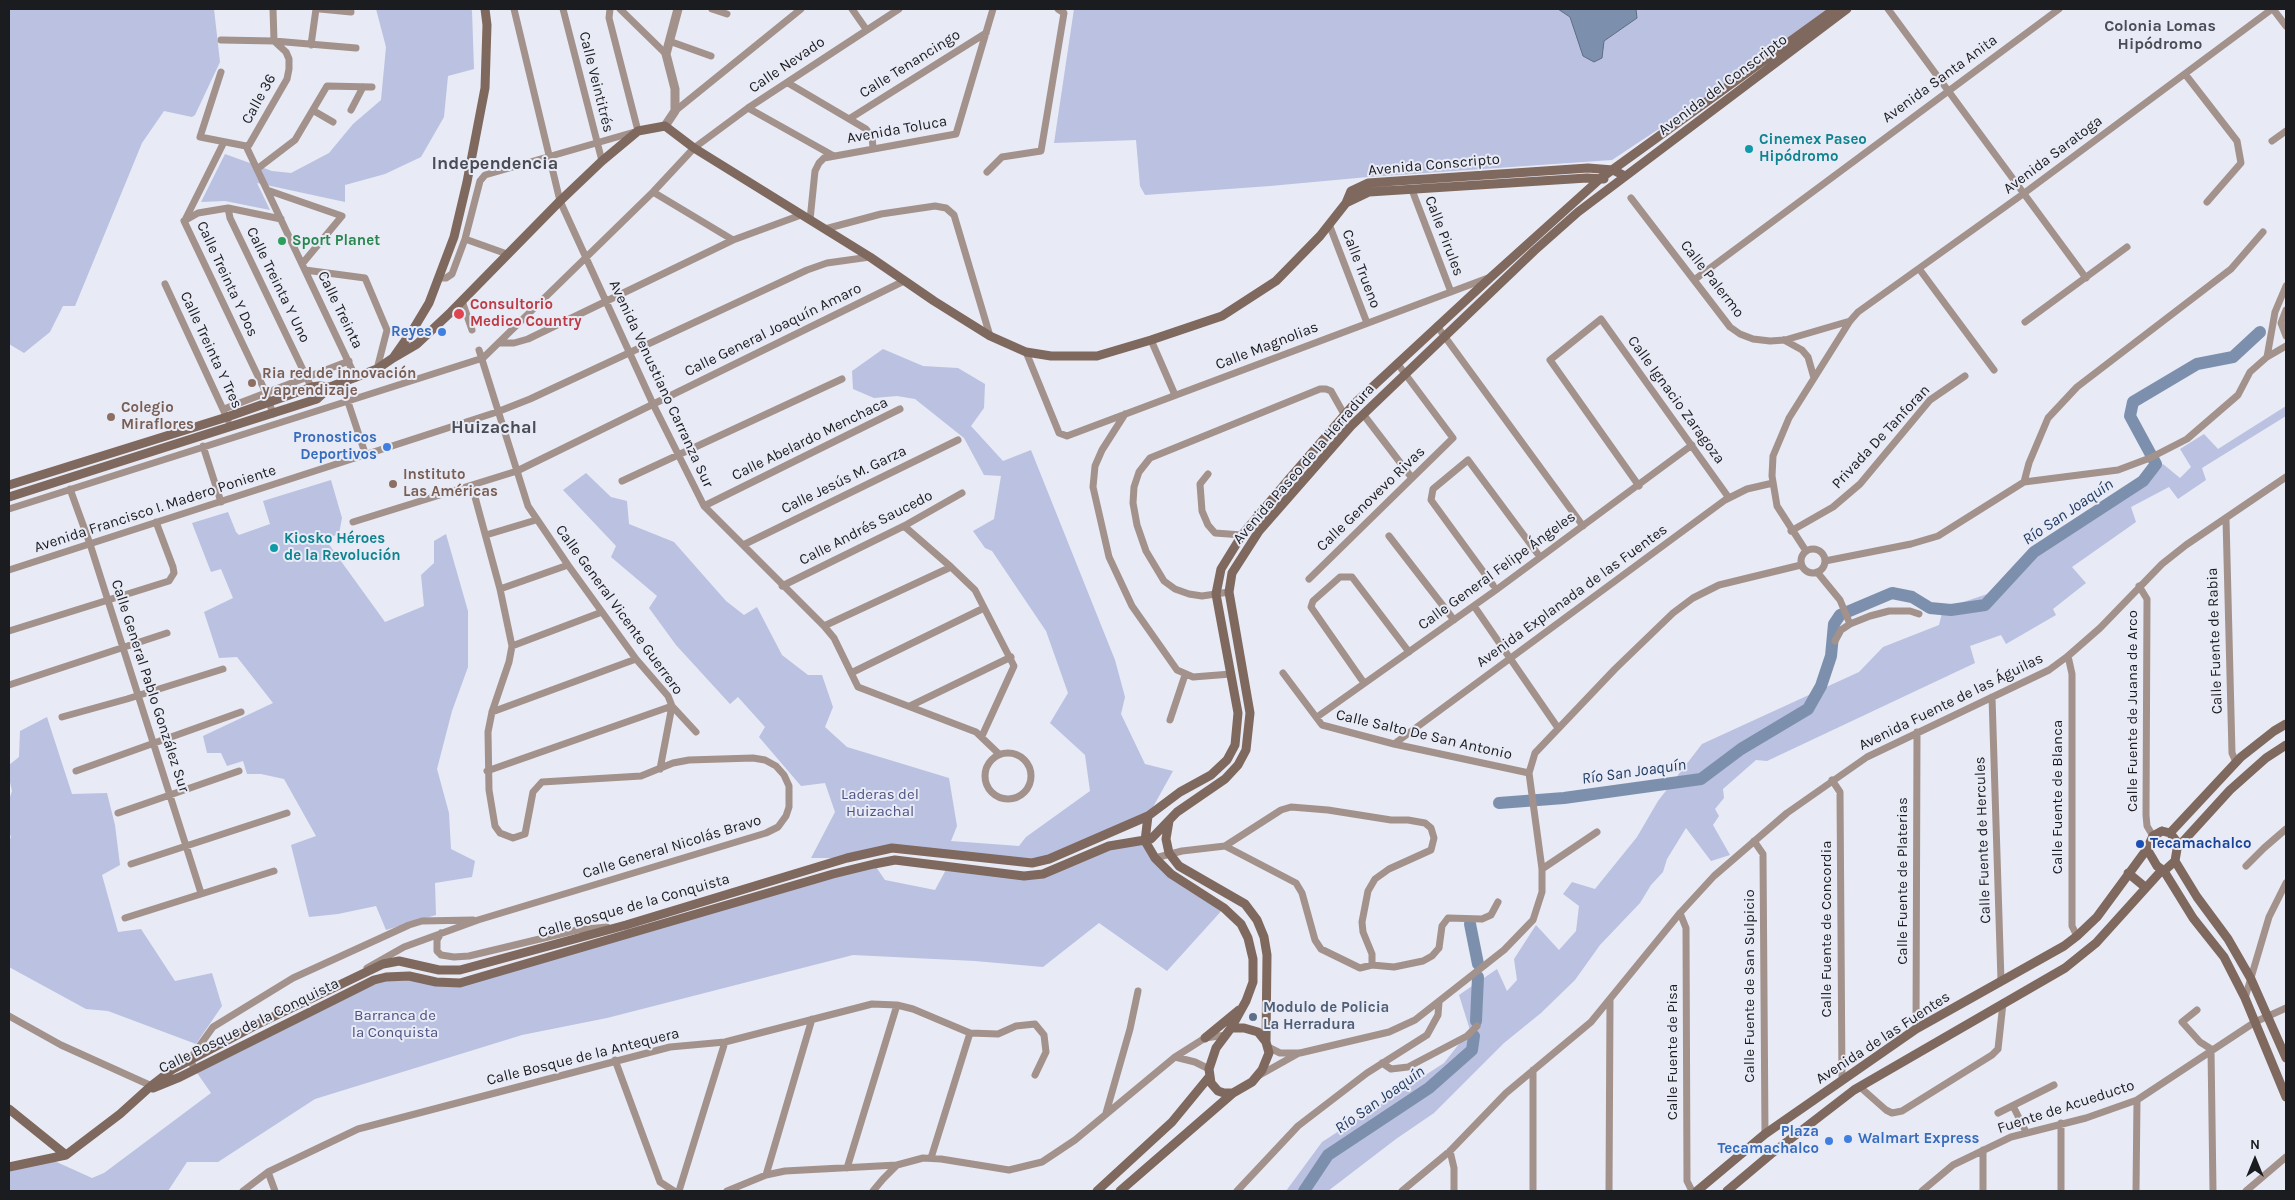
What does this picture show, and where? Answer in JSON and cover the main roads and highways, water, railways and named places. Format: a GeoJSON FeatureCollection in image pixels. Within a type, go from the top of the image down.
{"type":"FeatureCollection","features":[{"type":"Feature","properties":{"kind":"main road"},"geometry":{"type":"LineString","coordinates":[[393,358],[429,303],[454,237],[485,88],[485,9]]}},
{"type":"Feature","properties":{"kind":"main road","name":"Avenida del Conscripto"},"geometry":{"type":"LineString","coordinates":[[1601,178],[1835,9]]}},
{"type":"Feature","properties":{"kind":"main road","name":"Avenida del Conscripto"},"geometry":{"type":"LineString","coordinates":[[1615,184],[1847,9]]}},
{"type":"Feature","properties":{"kind":"main road"},"geometry":{"type":"LineString","coordinates":[[9,485],[225,413],[270,402],[312,387],[330,387],[377,369],[418,344],[602,161],[638,132],[665,126],[694,148],[870,257],[990,336],[1026,352],[1059,356],[1096,356],[1222,316],[1250,300],[1288,270],[1346,203]]}},
{"type":"Feature","properties":{"kind":"main road","name":"Avenida Conscripto"},"geometry":{"type":"LineString","coordinates":[[1346,203],[1351,191],[1368,183],[1588,168],[1613,170],[1625,176]]}},
{"type":"Feature","properties":{"kind":"main road","name":"Avenida Conscripto"},"geometry":{"type":"LineString","coordinates":[[1346,203],[1369,192],[1601,178],[1615,184]]}},
{"type":"Feature","properties":{"kind":"main road","name":"Avenida Paseo de la Herradura"},"geometry":{"type":"LineString","coordinates":[[1148,816],[1180,792],[1212,775],[1227,760],[1235,745],[1238,713],[1216,594],[1221,569],[1242,535],[1344,414],[1437,326],[1601,178]]}},
{"type":"Feature","properties":{"kind":"main road","name":"Avenida Paseo de la Herradura"},"geometry":{"type":"LineString","coordinates":[[1145,840],[1156,836],[1169,820],[1184,807],[1225,778],[1238,765],[1246,750],[1250,713],[1229,592],[1232,573],[1244,552],[1363,414],[1534,251],[1578,212],[1615,184]]}},
{"type":"Feature","properties":{"kind":"main road"},"geometry":{"type":"LineString","coordinates":[[9,498],[317,400],[330,387]]}},
{"type":"Feature","properties":{"kind":"main road"},"geometry":{"type":"LineString","coordinates":[[1290,478],[1300,486]]}},
{"type":"Feature","properties":{"kind":"main road"},"geometry":{"type":"LineString","coordinates":[[2170,833],[2236,762],[2274,731],[2286,724]]}},
{"type":"Feature","properties":{"kind":"main road"},"geometry":{"type":"LineString","coordinates":[[2178,847],[2230,790],[2266,758],[2286,745]]}},
{"type":"Feature","properties":{"kind":"main road"},"geometry":{"type":"LineString","coordinates":[[1099,1190],[1172,1122],[1209,1073],[1216,1048],[1229,1032],[1243,1007],[1253,982],[1253,960],[1248,938],[1241,924],[1224,908],[1171,874],[1155,858],[1145,840],[1148,816]]}},
{"type":"Feature","properties":{"kind":"main road","name":"Calle Bosque de la Conquista"},"geometry":{"type":"LineString","coordinates":[[9,1167],[66,1155],[190,1059],[383,964],[399,961],[439,970],[460,970],[626,925],[846,858],[892,848],[1032,863],[1049,859],[1148,816]]}},
{"type":"Feature","properties":{"kind":"main road"},"geometry":{"type":"LineString","coordinates":[[1120,1191],[1233,1093],[1257,1077],[1267,1060],[1267,955],[1264,938],[1257,920],[1245,904],[1179,866],[1169,853],[1166,839],[1169,820]]}},
{"type":"Feature","properties":{"kind":"main road"},"geometry":{"type":"LineString","coordinates":[[1124,825],[1127,841]]}},
{"type":"Feature","properties":{"kind":"main road"},"geometry":{"type":"LineString","coordinates":[[2286,1058],[2269,1017],[2228,939],[2197,897],[2176,861],[2178,847],[2176,840],[2170,833],[2162,831],[2153,836],[2147,849],[2163,870],[2193,918],[2224,957],[2245,998],[2286,1097]]}},
{"type":"Feature","properties":{"kind":"main road","name":"Calle Bosque de la Conquista"},"geometry":{"type":"LineString","coordinates":[[151,1088],[195,1070],[374,980],[386,977],[409,976],[436,982],[460,984],[832,874],[895,860],[1024,876],[1043,874],[1108,846],[1127,841],[1145,840]]}},
{"type":"Feature","properties":{"kind":"main road","name":"Avenida de las Fuentes"},"geometry":{"type":"LineString","coordinates":[[1697,1191],[1765,1134],[1916,1029],[2064,946],[2097,917],[2147,849]]}},
{"type":"Feature","properties":{"kind":"main road"},"geometry":{"type":"LineString","coordinates":[[2163,870],[2176,861]]}},
{"type":"Feature","properties":{"kind":"main road","name":"Avenida de las Fuentes"},"geometry":{"type":"LineString","coordinates":[[1728,1191],[1771,1154],[1857,1088],[2042,982],[2076,960],[2105,934],[2145,887],[2163,870]]}},
{"type":"Feature","properties":{"kind":"main road"},"geometry":{"type":"LineString","coordinates":[[2128,873],[2145,887]]}},
{"type":"Feature","properties":{"kind":"main road"},"geometry":{"type":"LineString","coordinates":[[1248,995],[1266,998]]}},
{"type":"Feature","properties":{"kind":"main road"},"geometry":{"type":"LineString","coordinates":[[1205,1038],[1243,1007]]}},
{"type":"Feature","properties":{"kind":"main road"},"geometry":{"type":"LineString","coordinates":[[256,1026],[261,1037]]}},
{"type":"Feature","properties":{"kind":"main road"},"geometry":{"type":"LineString","coordinates":[[1229,1032],[1251,1029],[1258,1032],[1267,1045]]}},
{"type":"Feature","properties":{"kind":"main road"},"geometry":{"type":"LineString","coordinates":[[1209,1073],[1218,1091],[1233,1093]]}},
{"type":"Feature","properties":{"kind":"main road"},"geometry":{"type":"LineString","coordinates":[[1846,1096],[1840,1093],[1842,1080],[1857,1088]]}},
{"type":"Feature","properties":{"kind":"main road"},"geometry":{"type":"LineString","coordinates":[[9,1109],[66,1155]]}},
{"type":"Feature","properties":{"kind":"waterway","name":"Río San Joaquín"},"geometry":{"type":"LineString","coordinates":[[1499,803],[1564,798],[1701,779],[1741,749],[1808,709],[1821,686],[1831,656],[1834,624],[1840,615],[1892,593],[1912,597],[1930,608],[1951,610],[1985,605],[2034,552],[2143,481],[2156,464],[2130,416],[2133,402],[2197,364],[2233,357],[2260,332]]}},
{"type":"Feature","properties":{"kind":"waterway","name":"Río San Joaquín"},"geometry":{"type":"LineString","coordinates":[[1470,924],[1478,964]]}},
{"type":"Feature","properties":{"kind":"waterway","name":"Río San Joaquín"},"geometry":{"type":"LineString","coordinates":[[1476,1021],[1478,977]]}},
{"type":"Feature","properties":{"kind":"waterway","name":"Río San Joaquín"},"geometry":{"type":"LineString","coordinates":[[1304,1191],[1328,1155],[1429,1088],[1472,1050],[1474,1036]]}},
{"type":"Feature","properties":{"kind":"place","name":"Cinemex Paseo Hipódromo"},"geometry":{"type":"Point","coordinates":[1749,149]}},
{"type":"Feature","properties":{"kind":"place","name":"Sport Planet"},"geometry":{"type":"Point","coordinates":[282,241]}},
{"type":"Feature","properties":{"kind":"place","name":"Consultorio Medico Country"},"geometry":{"type":"Point","coordinates":[459,314]}},
{"type":"Feature","properties":{"kind":"place","name":"Reyes"},"geometry":{"type":"Point","coordinates":[442,332]}},
{"type":"Feature","properties":{"kind":"place","name":"Ria red de innovación y aprendizaje"},"geometry":{"type":"Point","coordinates":[252,383]}},
{"type":"Feature","properties":{"kind":"place","name":"Colegio Miraflores"},"geometry":{"type":"Point","coordinates":[111,417]}},
{"type":"Feature","properties":{"kind":"place","name":"Pronosticos Deportivos"},"geometry":{"type":"Point","coordinates":[387,447]}},
{"type":"Feature","properties":{"kind":"place","name":"Instituto Las Américas"},"geometry":{"type":"Point","coordinates":[393,484]}},
{"type":"Feature","properties":{"kind":"place","name":"Kiosko Héroes de la Revolución"},"geometry":{"type":"Point","coordinates":[274,548]}},
{"type":"Feature","properties":{"kind":"place","name":"Tecamachalco"},"geometry":{"type":"Point","coordinates":[2140,844]}},
{"type":"Feature","properties":{"kind":"place","name":"Modulo de Policia La Herradura"},"geometry":{"type":"Point","coordinates":[1253,1017]}},
{"type":"Feature","properties":{"kind":"place","name":"Walmart Express"},"geometry":{"type":"Point","coordinates":[1848,1139]}},
{"type":"Feature","properties":{"kind":"place","name":"Plaza Tecamachalco"},"geometry":{"type":"Point","coordinates":[1829,1141]}},
{"type":"Feature","properties":{"kind":"district","name":"Colonia Lomas Hipódromo"},"geometry":{"type":"Point","coordinates":[2160,35]}},
{"type":"Feature","properties":{"kind":"district","name":"Independencia"},"geometry":{"type":"Point","coordinates":[495,164]}},
{"type":"Feature","properties":{"kind":"district","name":"Huizachal"},"geometry":{"type":"Point","coordinates":[494,428]}},
{"type":"Feature","properties":{"kind":"park label","name":"Laderas del Huizachal"},"geometry":{"type":"Point","coordinates":[880,804]}},
{"type":"Feature","properties":{"kind":"park label","name":"Barranca de la Conquista"},"geometry":{"type":"Point","coordinates":[395,1024]}}]}
